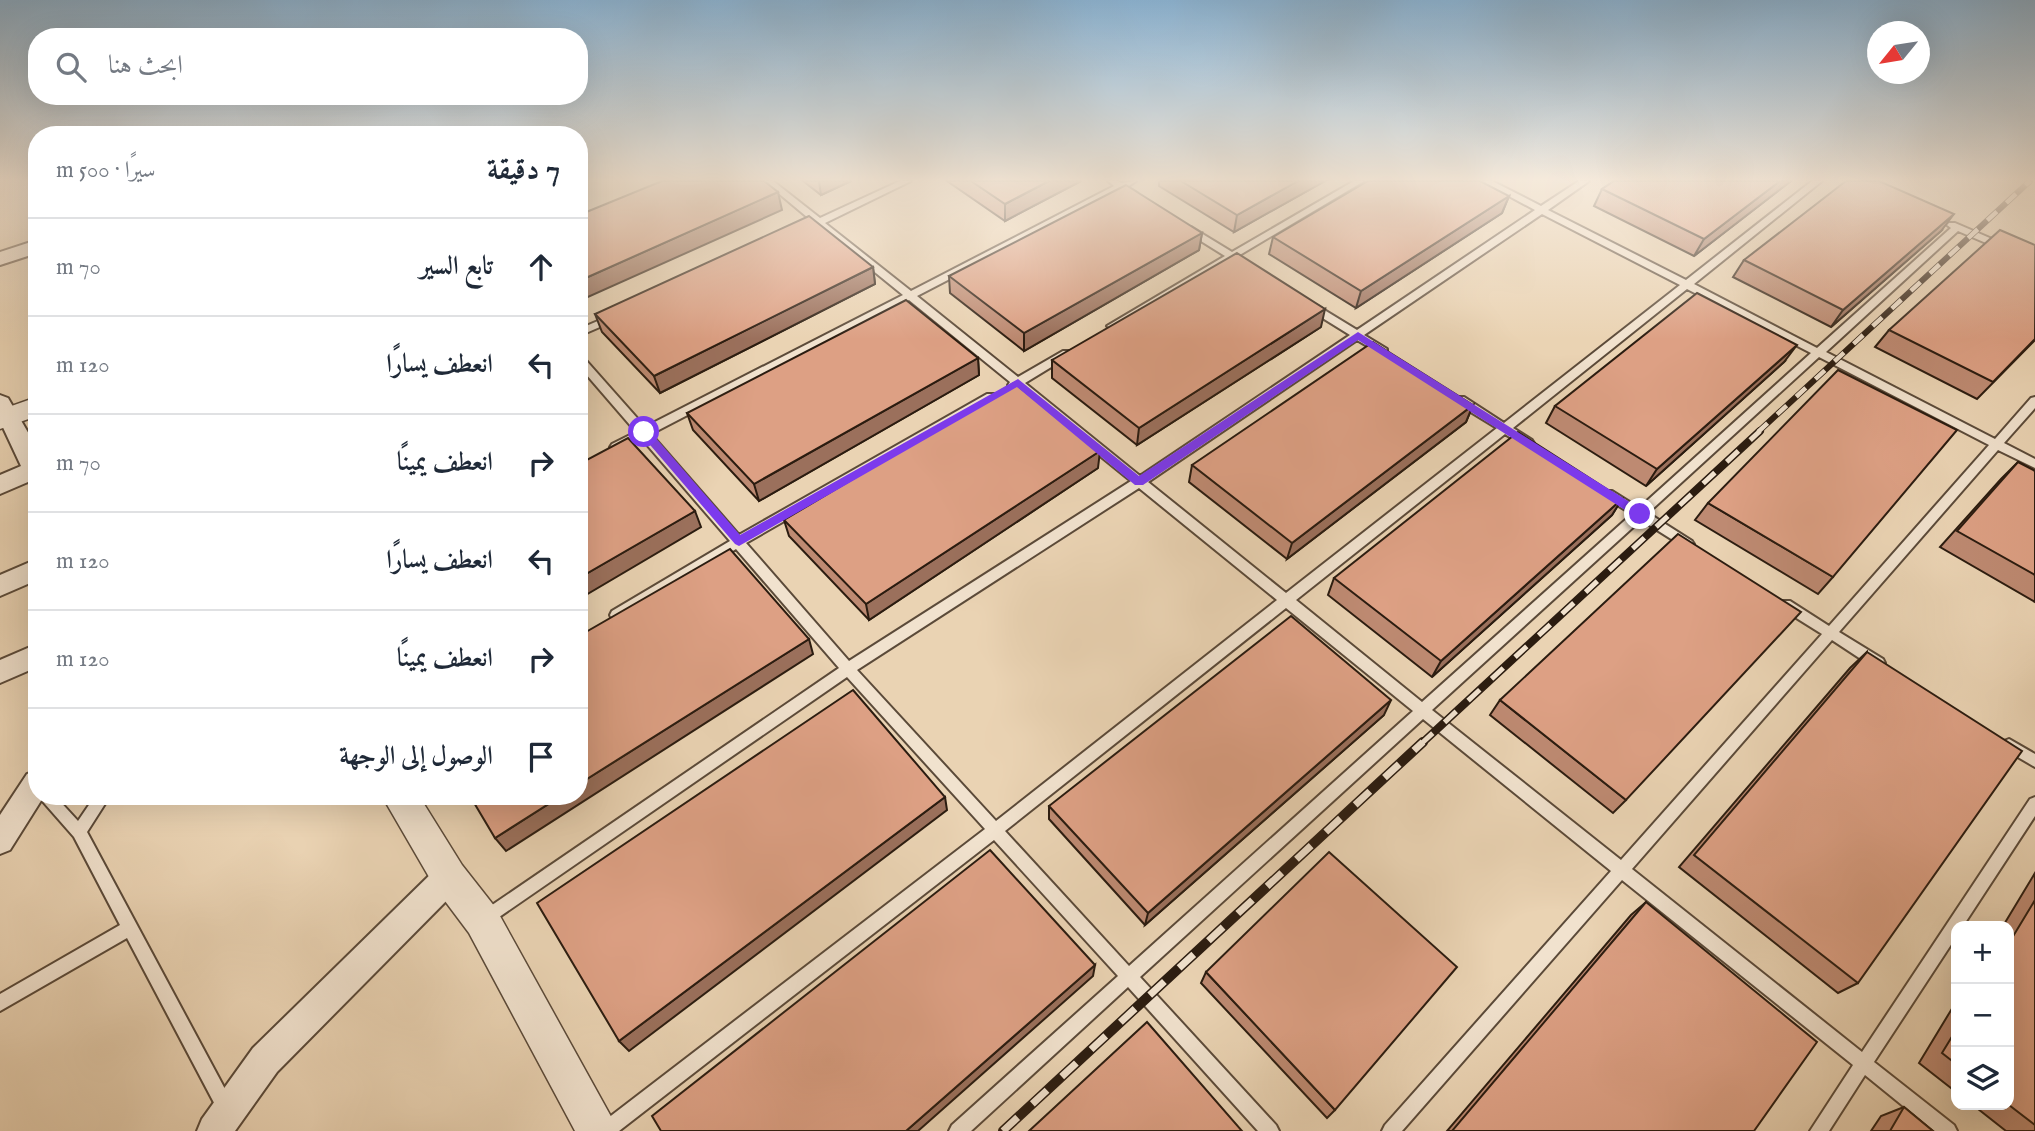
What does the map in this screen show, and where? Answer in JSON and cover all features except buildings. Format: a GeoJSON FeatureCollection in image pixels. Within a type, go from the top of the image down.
{"type":"FeatureCollection","features":[{"type":"Feature","properties":{"kind":"street"},"geometry":{"type":"LineString","coordinates":[[0,259],[28,249]]}},
{"type":"Feature","properties":{"kind":"street"},"geometry":{"type":"LineString","coordinates":[[28,408],[3,413],[28,458]]}},
{"type":"Feature","properties":{"kind":"street"},"geometry":{"type":"LineString","coordinates":[[0,485],[28,475]]}},
{"type":"Feature","properties":{"kind":"street"},"geometry":{"type":"LineString","coordinates":[[0,586],[28,573]]}},
{"type":"Feature","properties":{"kind":"street"},"geometry":{"type":"LineString","coordinates":[[0,672],[28,659]]}},
{"type":"Feature","properties":{"kind":"street"},"geometry":{"type":"LineString","coordinates":[[0,840],[28,802]]}},
{"type":"Feature","properties":{"kind":"street"},"geometry":{"type":"LineString","coordinates":[[405,805],[449,877],[482,920],[598,1131]]}},
{"type":"Feature","properties":{"kind":"street"},"geometry":{"type":"LineString","coordinates":[[220,1121],[265,1060],[449,877]]}},
{"type":"Feature","properties":{"kind":"lane"},"geometry":{"type":"LineString","coordinates":[[825,234],[909,294],[1422,710],[1948,1131]]}},
{"type":"Feature","properties":{"kind":"lane"},"geometry":{"type":"LineString","coordinates":[[601,455],[1025,234]]}},
{"type":"Feature","properties":{"kind":"lane"},"geometry":{"type":"LineString","coordinates":[[1196,234],[1254,270]]}},
{"type":"Feature","properties":{"kind":"lane"},"geometry":{"type":"LineString","coordinates":[[1101,333],[1267,234]]}},
{"type":"Feature","properties":{"kind":"lane"},"geometry":{"type":"LineString","coordinates":[[482,920],[848,669],[1139,482],[1505,234]]}},
{"type":"Feature","properties":{"kind":"lane"},"geometry":{"type":"LineString","coordinates":[[1588,234],[2035,464]]}},
{"type":"Feature","properties":{"kind":"lane"},"geometry":{"type":"LineString","coordinates":[[605,1131],[994,831],[1751,234]]}},
{"type":"Feature","properties":{"kind":"lane"},"geometry":{"type":"LineString","coordinates":[[957,1131],[1818,354],[1941,234]]}},
{"type":"Feature","properties":{"kind":"lane"},"geometry":{"type":"LineString","coordinates":[[1973,234],[2010,250]]}},
{"type":"Feature","properties":{"kind":"lane"},"geometry":{"type":"LineString","coordinates":[[1300,299],[1391,356]]}},
{"type":"Feature","properties":{"kind":"lane"},"geometry":{"type":"LineString","coordinates":[[588,329],[617,315]]}},
{"type":"Feature","properties":{"kind":"lane"},"geometry":{"type":"LineString","coordinates":[[602,624],[739,541],[1077,347]]}},
{"type":"Feature","properties":{"kind":"lane"},"geometry":{"type":"LineString","coordinates":[[588,369],[848,669],[1270,1131]]}},
{"type":"Feature","properties":{"kind":"lane"},"geometry":{"type":"LineString","coordinates":[[1447,392],[1537,449]]}},
{"type":"Feature","properties":{"kind":"lane"},"geometry":{"type":"LineString","coordinates":[[1391,1131],[2035,401]]}},
{"type":"Feature","properties":{"kind":"lane"},"geometry":{"type":"LineString","coordinates":[[1594,485],[1693,547]]}},
{"type":"Feature","properties":{"kind":"lane"},"geometry":{"type":"LineString","coordinates":[[1773,597],[1887,668]]}},
{"type":"Feature","properties":{"kind":"lane"},"geometry":{"type":"LineString","coordinates":[[2001,740],[2035,761]]}},
{"type":"Feature","properties":{"kind":"lane"},"geometry":{"type":"LineString","coordinates":[[1819,1131],[2035,804]]}},
{"type":"Feature","properties":{"kind":"lane"},"geometry":{"type":"LineString","coordinates":[[54,805],[79,832],[130,928],[220,1121]]}},
{"type":"Feature","properties":{"kind":"lane"},"geometry":{"type":"LineString","coordinates":[[79,832],[97,805]]}},
{"type":"Feature","properties":{"kind":"lane"},"geometry":{"type":"LineString","coordinates":[[0,1003],[130,928]]}},
{"type":"Feature","properties":{"kind":"railway"},"geometry":{"type":"LineString","coordinates":[[1758,432],[1973,234]]}},
{"type":"Feature","properties":{"kind":"railway"},"geometry":{"type":"LineString","coordinates":[[1421,744],[1760,431]]}},
{"type":"Feature","properties":{"kind":"railway"},"geometry":{"type":"LineString","coordinates":[[1003,1131],[1423,742]]}},
{"type":"Feature","properties":{"kind":"route"},"geometry":{"type":"LineString","coordinates":[[644,432],[739,541],[1018,382],[1139,482],[1358,335],[1640,514]]}}]}
